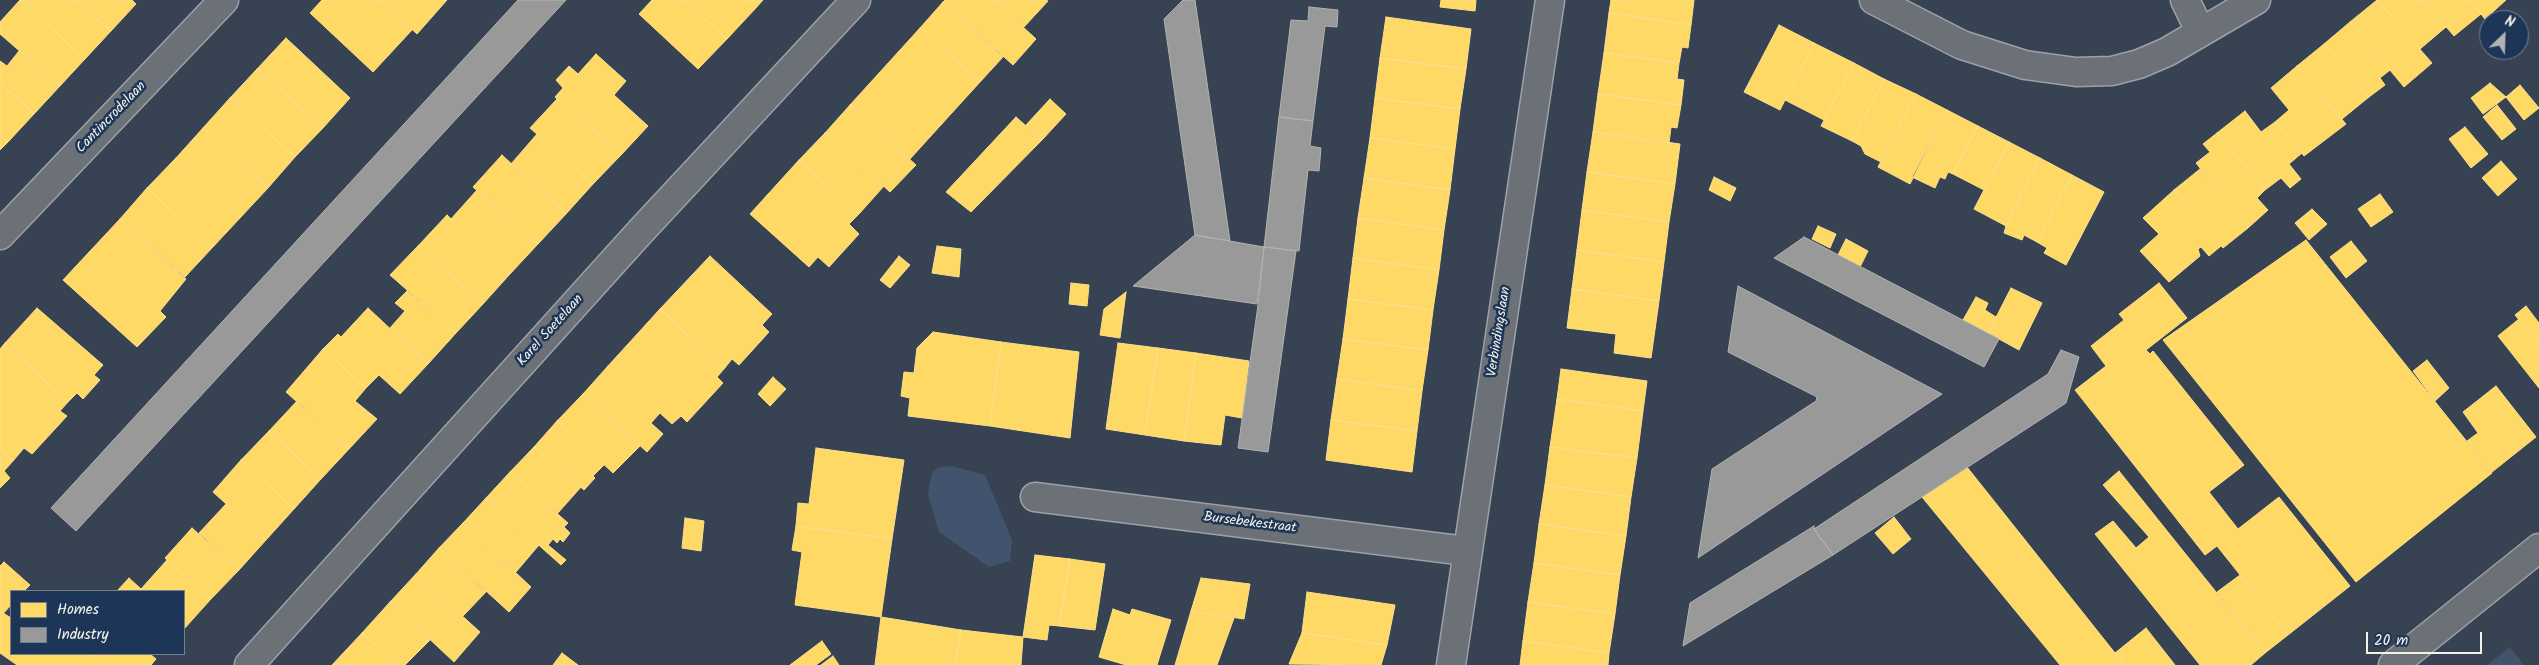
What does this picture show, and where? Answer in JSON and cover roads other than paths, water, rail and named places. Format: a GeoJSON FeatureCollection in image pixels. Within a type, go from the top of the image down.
{"type":"FeatureCollection","features":[{"type":"Feature","properties":{"kind":"street","name":"Cantincrodelaan"},"geometry":{"type":"LineString","coordinates":[[0,235],[224,0]]}},
{"type":"Feature","properties":{"kind":"street","name":"Karel Soetelaan"},"geometry":{"type":"LineString","coordinates":[[249,665],[640,232],[856,0]]}},
{"type":"Feature","properties":{"kind":"street","name":"Verbindingslaan"},"geometry":{"type":"LineString","coordinates":[[1451,665],[1466,551],[1550,0]]}},
{"type":"Feature","properties":{"kind":"street"},"geometry":{"type":"LineString","coordinates":[[1874,0],[1962,45],[2025,65],[2076,72],[2112,71],[2139,64],[2167,52],[2256,0]]}},
{"type":"Feature","properties":{"kind":"street"},"geometry":{"type":"LineString","coordinates":[[2185,0],[2200,31]]}},
{"type":"Feature","properties":{"kind":"street","name":"Bursebekestraat"},"geometry":{"type":"LineString","coordinates":[[1035,497],[1466,551]]}},
{"type":"Feature","properties":{"kind":"street"},"geometry":{"type":"LineString","coordinates":[[2393,665],[2539,548]]}}]}
